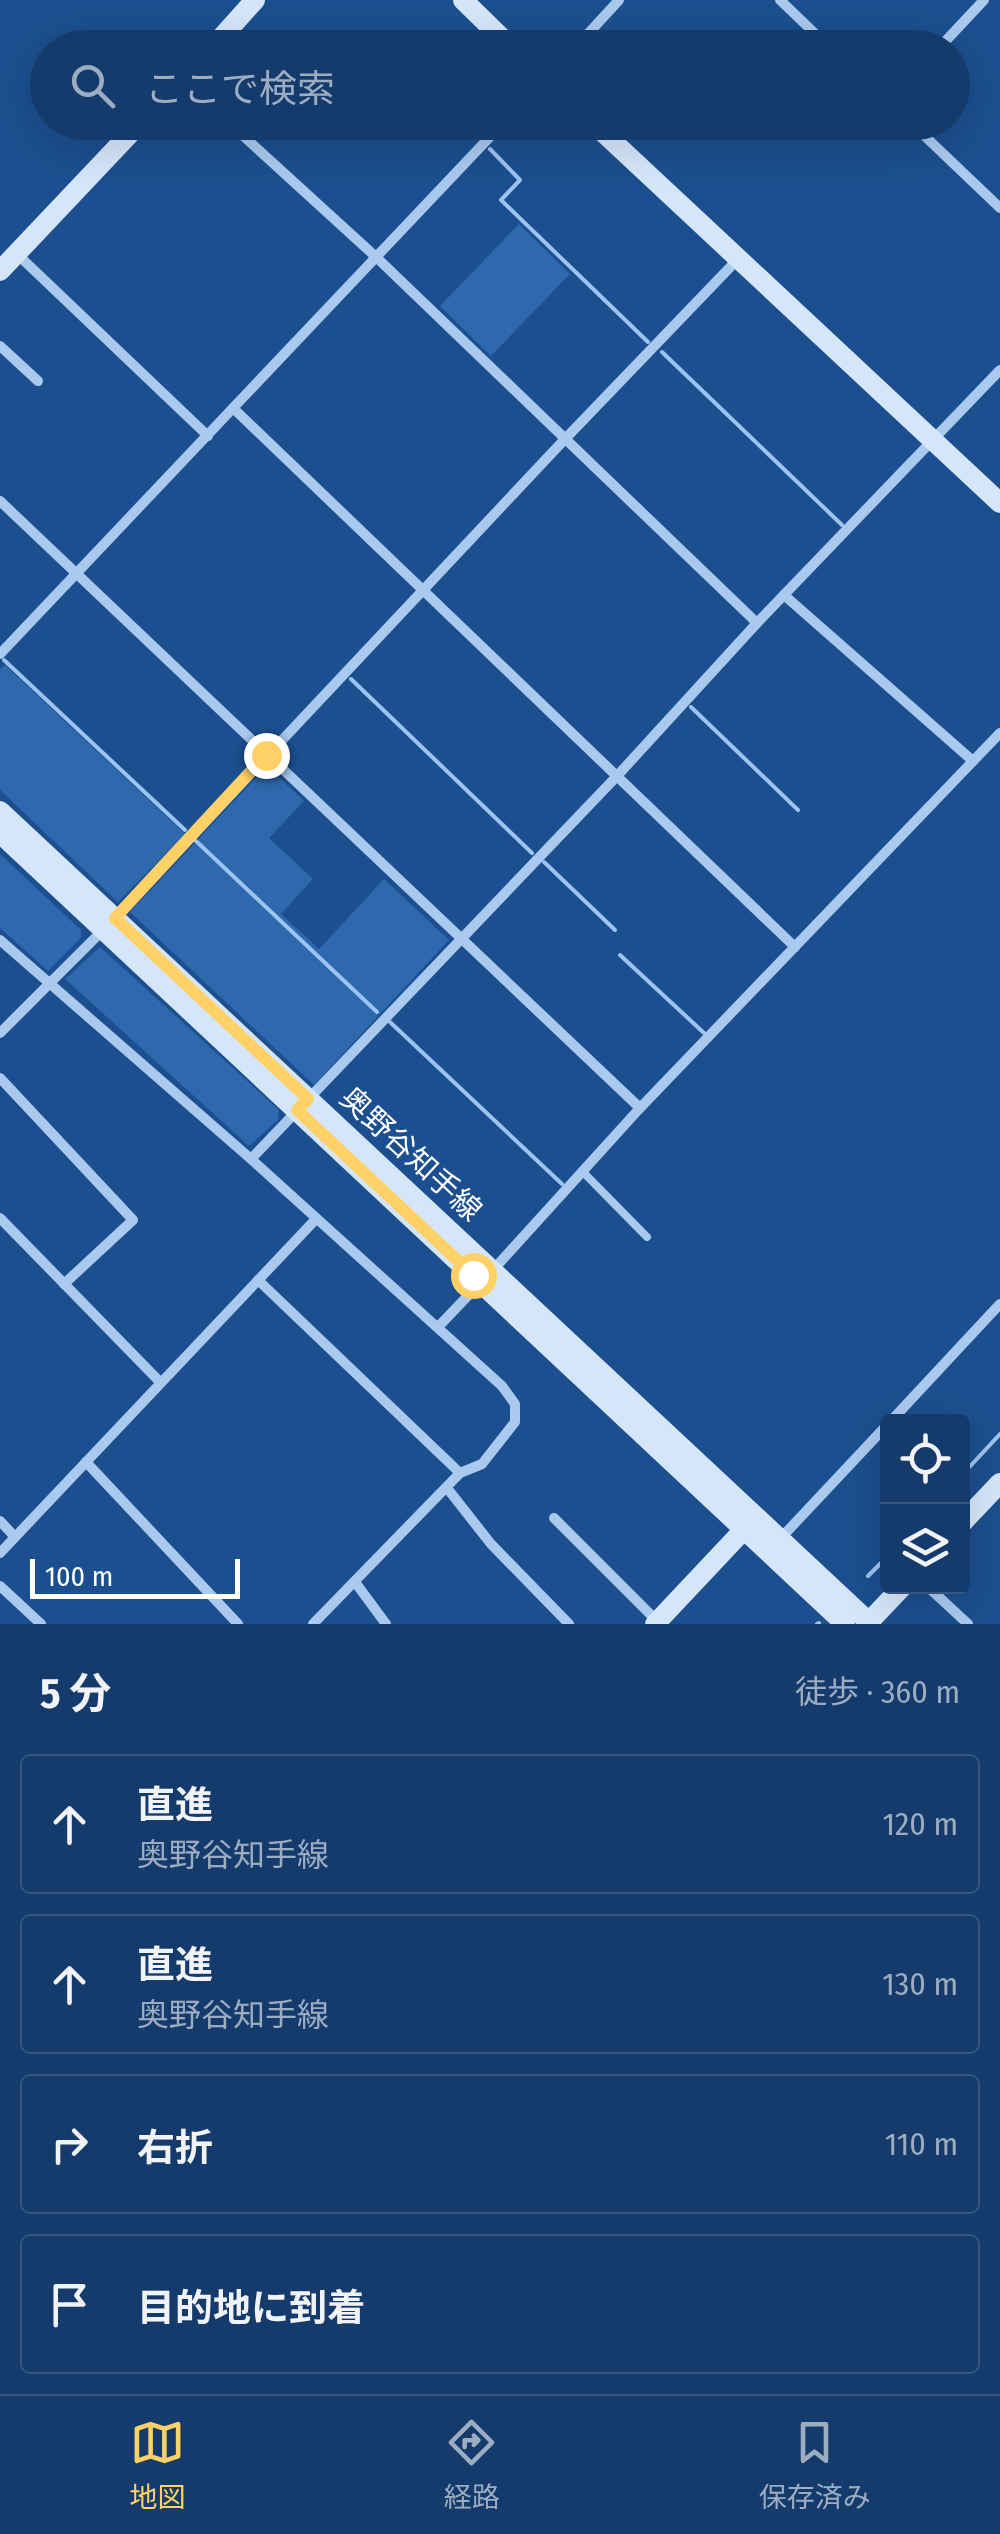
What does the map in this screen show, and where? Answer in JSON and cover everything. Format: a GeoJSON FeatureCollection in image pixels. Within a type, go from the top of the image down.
{"type":"FeatureCollection","features":[{"type":"Feature","properties":{"kind":"main road"},"geometry":{"type":"LineString","coordinates":[[228,30],[256,0]]}},
{"type":"Feature","properties":{"kind":"main road"},"geometry":{"type":"LineString","coordinates":[[463,0],[494,30]]}},
{"type":"Feature","properties":{"kind":"main road"},"geometry":{"type":"LineString","coordinates":[[0,271],[124,140]]}},
{"type":"Feature","properties":{"kind":"main road"},"geometry":{"type":"LineString","coordinates":[[611,140],[1000,502]]}},
{"type":"Feature","properties":{"kind":"main road","name":"奥野谷知手線"},"geometry":{"type":"LineString","coordinates":[[0,811],[110,924],[750,1523],[846,1624]]}},
{"type":"Feature","properties":{"kind":"main road","name":"奥野谷知手線"},"geometry":{"type":"LineString","coordinates":[[0,833],[110,924]]}},
{"type":"Feature","properties":{"kind":"main road"},"geometry":{"type":"LineString","coordinates":[[970,1515],[1000,1483]]}},
{"type":"Feature","properties":{"kind":"main road"},"geometry":{"type":"LineString","coordinates":[[656,1623],[750,1523]]}},
{"type":"Feature","properties":{"kind":"main road","name":"奥野谷知手線"},"geometry":{"type":"LineString","coordinates":[[750,1523],[779,1540],[869,1623]]}},
{"type":"Feature","properties":{"kind":"main road"},"geometry":{"type":"LineString","coordinates":[[869,1623],[896,1594]]}},
{"type":"Feature","properties":{"kind":"street"},"geometry":{"type":"LineString","coordinates":[[592,30],[620,0]]}},
{"type":"Feature","properties":{"kind":"street"},"geometry":{"type":"LineString","coordinates":[[780,0],[811,30]]}},
{"type":"Feature","properties":{"kind":"street"},"geometry":{"type":"LineString","coordinates":[[956,30],[984,0]]}},
{"type":"Feature","properties":{"kind":"street"},"geometry":{"type":"LineString","coordinates":[[248,140],[757,623]]}},
{"type":"Feature","properties":{"kind":"street"},"geometry":{"type":"LineString","coordinates":[[0,654],[487,140]]}},
{"type":"Feature","properties":{"kind":"street"},"geometry":{"type":"LineString","coordinates":[[929,140],[1000,208]]}},
{"type":"Feature","properties":{"kind":"street"},"geometry":{"type":"LineString","coordinates":[[17,254],[208,436]]}},
{"type":"Feature","properties":{"kind":"street"},"geometry":{"type":"LineString","coordinates":[[0,1033],[110,924],[738,259]]}},
{"type":"Feature","properties":{"kind":"street"},"geometry":{"type":"LineString","coordinates":[[0,346],[38,382]]}},
{"type":"Feature","properties":{"kind":"street"},"geometry":{"type":"LineString","coordinates":[[251,1158],[1000,370]]}},
{"type":"Feature","properties":{"kind":"street"},"geometry":{"type":"LineString","coordinates":[[233,408],[795,947]]}},
{"type":"Feature","properties":{"kind":"street"},"geometry":{"type":"LineString","coordinates":[[0,500],[640,1108]]}},
{"type":"Feature","properties":{"kind":"street"},"geometry":{"type":"LineString","coordinates":[[784,596],[973,760]]}},
{"type":"Feature","properties":{"kind":"street"},"geometry":{"type":"LineString","coordinates":[[439,1326],[640,1108],[1000,732]]}},
{"type":"Feature","properties":{"kind":"street"},"geometry":{"type":"LineString","coordinates":[[0,940],[439,1326],[516,1404],[514,1422],[482,1464],[460,1472],[314,1624]]}},
{"type":"Feature","properties":{"kind":"street"},"geometry":{"type":"LineString","coordinates":[[0,1078],[133,1220],[64,1284]]}},
{"type":"Feature","properties":{"kind":"street"},"geometry":{"type":"LineString","coordinates":[[0,1218],[160,1382]]}},
{"type":"Feature","properties":{"kind":"street"},"geometry":{"type":"LineString","coordinates":[[0,1553],[316,1219]]}},
{"type":"Feature","properties":{"kind":"street"},"geometry":{"type":"LineString","coordinates":[[258,1280],[460,1472]]}},
{"type":"Feature","properties":{"kind":"street"},"geometry":{"type":"LineString","coordinates":[[897,1414],[1000,1304]]}},
{"type":"Feature","properties":{"kind":"street"},"geometry":{"type":"LineString","coordinates":[[779,1540],[880,1433]]}},
{"type":"Feature","properties":{"kind":"street"},"geometry":{"type":"LineString","coordinates":[[86,1462],[238,1624]]}},
{"type":"Feature","properties":{"kind":"street"},"geometry":{"type":"LineString","coordinates":[[447,1488],[491,1544],[570,1624]]}},
{"type":"Feature","properties":{"kind":"street"},"geometry":{"type":"LineString","coordinates":[[554,1518],[656,1623]]}},
{"type":"Feature","properties":{"kind":"street"},"geometry":{"type":"LineString","coordinates":[[0,1521],[15,1537]]}},
{"type":"Feature","properties":{"kind":"street"},"geometry":{"type":"LineString","coordinates":[[355,1582],[386,1624]]}},
{"type":"Feature","properties":{"kind":"street"},"geometry":{"type":"LineString","coordinates":[[0,1586],[41,1624]]}},
{"type":"Feature","properties":{"kind":"street"},"geometry":{"type":"LineString","coordinates":[[936,1594],[968,1624]]}},
{"type":"Feature","properties":{"kind":"lane"},"geometry":{"type":"LineString","coordinates":[[582,1171],[647,1236]]}},
{"type":"Feature","properties":{"kind":"shaded area"},"geometry":{"type":"Polygon","coordinates":[[[519,224],[570,274],[491,356],[440,306],[519,224]]]}},
{"type":"Feature","properties":{"kind":"shaded area"},"geometry":{"type":"Polygon","coordinates":[[[5,665],[185,834],[118,902],[0,790],[0,669],[5,665]]]}},
{"type":"Feature","properties":{"kind":"shaded area"},"geometry":{"type":"Polygon","coordinates":[[[267,766],[304,801],[269,838],[313,879],[281,914],[319,949],[384,879],[449,940],[314,1085],[130,912],[267,766]]]}},
{"type":"Feature","properties":{"kind":"shaded area"},"geometry":{"type":"Polygon","coordinates":[[[0,854],[81,930],[81,938],[48,971],[0,928],[0,854]]]}},
{"type":"Feature","properties":{"kind":"shaded area"},"geometry":{"type":"Polygon","coordinates":[[[100,947],[279,1110],[278,1120],[249,1146],[65,979],[100,947]]]}},
{"type":"Feature","properties":{"kind":"waterway"},"geometry":{"type":"LineString","coordinates":[[490,149],[520,180],[501,200],[648,342]]}},
{"type":"Feature","properties":{"kind":"waterway"},"geometry":{"type":"LineString","coordinates":[[662,352],[842,525]]}},
{"type":"Feature","properties":{"kind":"waterway"},"geometry":{"type":"LineString","coordinates":[[4,660],[185,830]]}},
{"type":"Feature","properties":{"kind":"waterway"},"geometry":{"type":"LineString","coordinates":[[351,679],[532,853]]}},
{"type":"Feature","properties":{"kind":"waterway"},"geometry":{"type":"LineString","coordinates":[[691,707],[798,810]]}},
{"type":"Feature","properties":{"kind":"waterway"},"geometry":{"type":"LineString","coordinates":[[196,841],[377,1012]]}},
{"type":"Feature","properties":{"kind":"waterway"},"geometry":{"type":"LineString","coordinates":[[544,862],[615,930]]}},
{"type":"Feature","properties":{"kind":"waterway"},"geometry":{"type":"LineString","coordinates":[[620,955],[704,1033]]}},
{"type":"Feature","properties":{"kind":"waterway"},"geometry":{"type":"LineString","coordinates":[[390,1022],[562,1184]]}},
{"type":"Feature","properties":{"kind":"waterway"},"geometry":{"type":"LineString","coordinates":[[970,1466],[1000,1434]]}},
{"type":"Feature","properties":{"kind":"waterway"},"geometry":{"type":"LineString","coordinates":[[868,1576],[880,1564]]}},
{"type":"Feature","properties":{"kind":"route"},"geometry":{"type":"LineString","coordinates":[[266,755],[115,918],[308,1099],[297,1110],[473,1275]]}}]}
